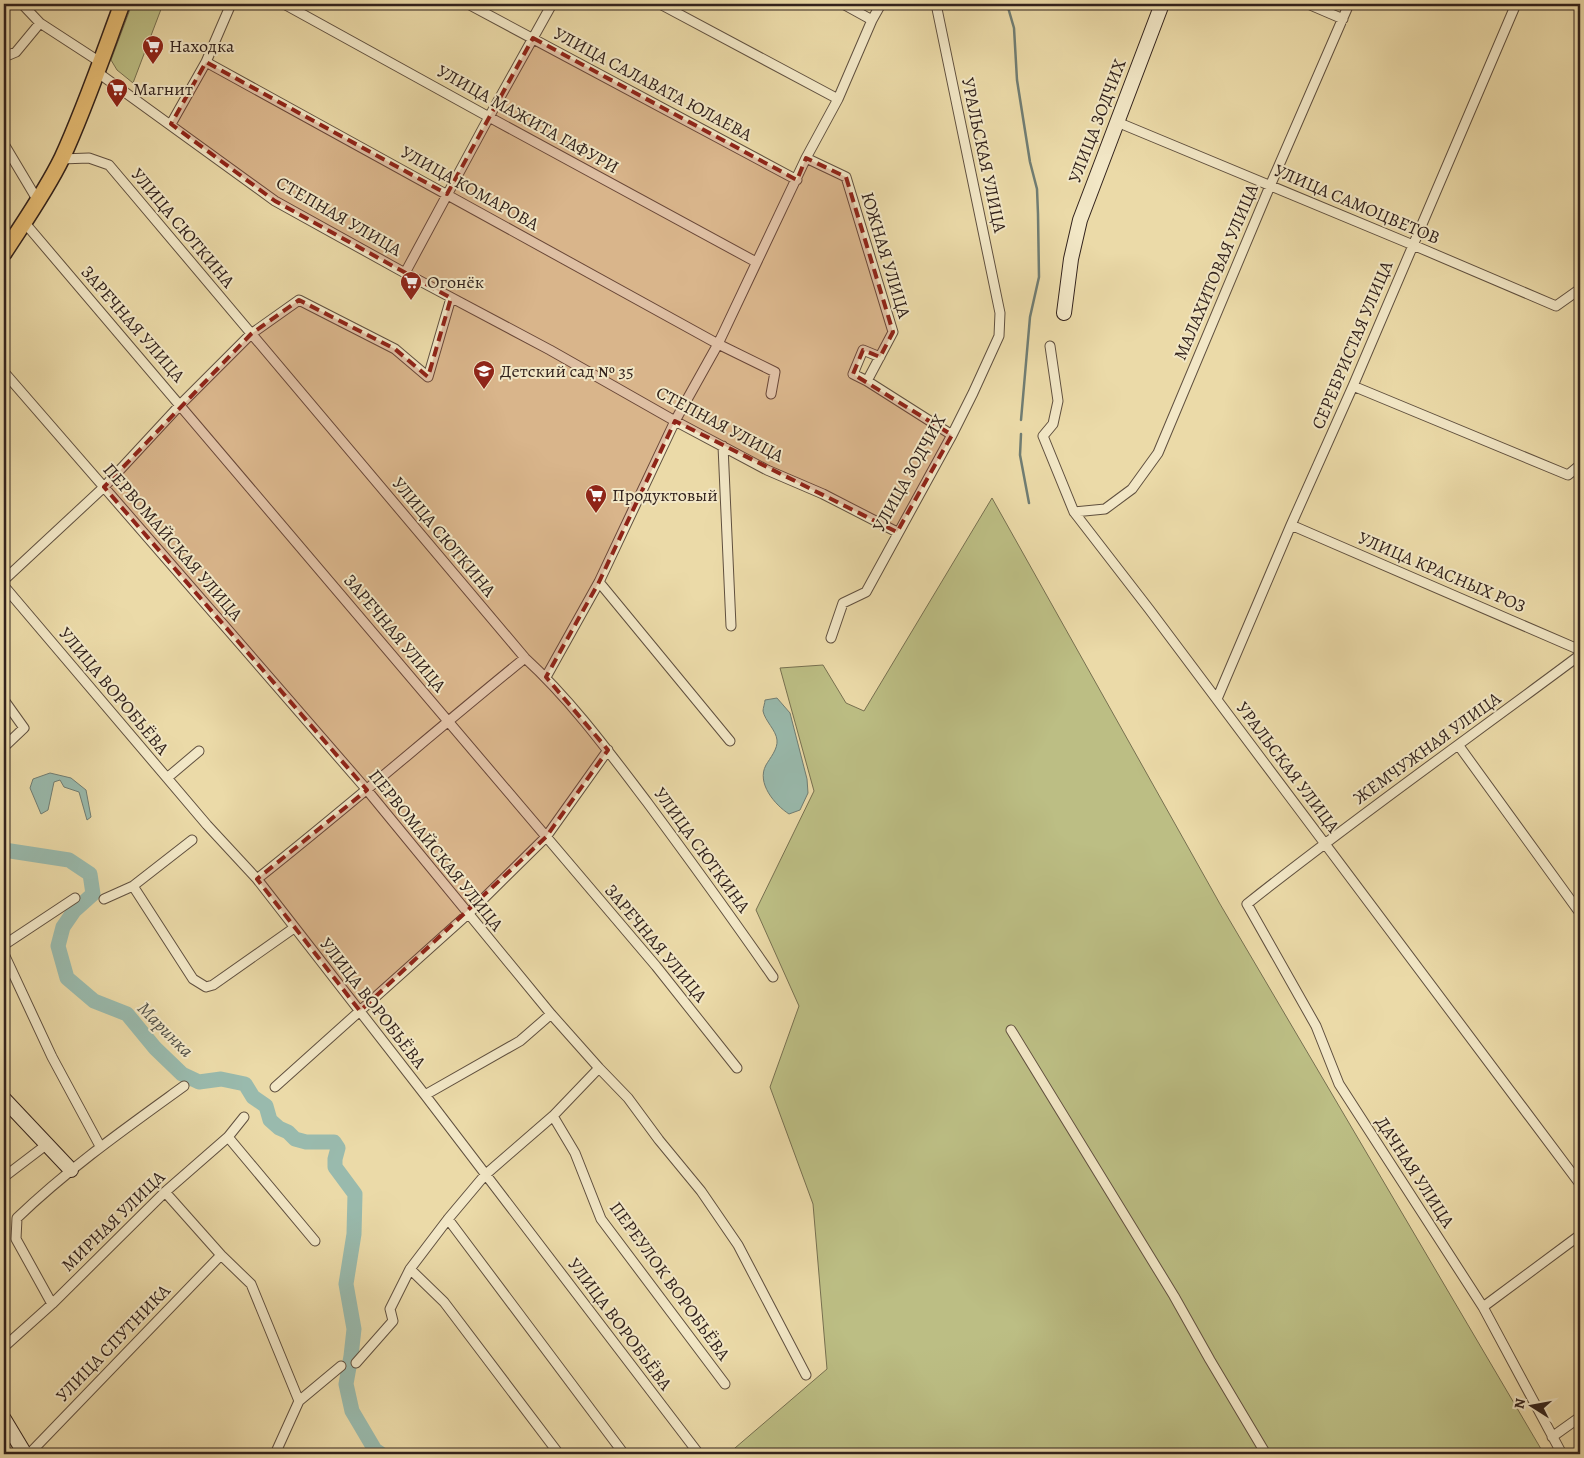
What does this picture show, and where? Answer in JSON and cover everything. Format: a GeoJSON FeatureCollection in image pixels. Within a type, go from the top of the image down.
{"type":"FeatureCollection","features":[{"type":"Feature","properties":{"kind":"main road"},"geometry":{"type":"LineString","coordinates":[[4,253],[38,201],[62,159],[122,4]]}},
{"type":"Feature","properties":{"kind":"street"},"geometry":{"type":"LineString","coordinates":[[22,4],[40,23],[99,67]]}},
{"type":"Feature","properties":{"kind":"street"},"geometry":{"type":"LineString","coordinates":[[171,124],[206,62],[231,4]]}},
{"type":"Feature","properties":{"kind":"street","name":"УЛИЦА МАЖИТА ГАФУРИ"},"geometry":{"type":"LineString","coordinates":[[284,4],[756,262]]}},
{"type":"Feature","properties":{"kind":"street","name":"УЛИЦА САЛАВАТА ЮЛАЕВА"},"geometry":{"type":"LineString","coordinates":[[468,4],[796,180]]}},
{"type":"Feature","properties":{"kind":"street"},"geometry":{"type":"LineString","coordinates":[[405,273],[552,4]]}},
{"type":"Feature","properties":{"kind":"street"},"geometry":{"type":"LineString","coordinates":[[660,4],[838,99]]}},
{"type":"Feature","properties":{"kind":"street"},"geometry":{"type":"LineString","coordinates":[[843,4],[872,20]]}},
{"type":"Feature","properties":{"kind":"street"},"geometry":{"type":"LineString","coordinates":[[546,677],[599,582],[675,421],[718,344],[806,158],[838,99],[872,20],[881,4]]}},
{"type":"Feature","properties":{"kind":"street","name":"УРАЛЬСКАЯ УЛИЦА"},"geometry":{"type":"LineString","coordinates":[[936,4],[1000,314]]}},
{"type":"Feature","properties":{"kind":"street","name":"УЛИЦА ЗОДЧИХ"},"geometry":{"type":"LineString","coordinates":[[1064,313],[1071,259],[1080,220],[1162,4]]}},
{"type":"Feature","properties":{"kind":"street"},"geometry":{"type":"LineString","coordinates":[[1308,4],[1343,19]]}},
{"type":"Feature","properties":{"kind":"street","name":"МАЛАХИТОВАЯ УЛИЦА"},"geometry":{"type":"LineString","coordinates":[[1074,512],[1105,509],[1132,489],[1158,453],[1270,186],[1350,4]]}},
{"type":"Feature","properties":{"kind":"street","name":"СЕРЕБРИСТАЯ УЛИЦА"},"geometry":{"type":"LineString","coordinates":[[1217,699],[1291,525],[1354,386],[1516,4]]}},
{"type":"Feature","properties":{"kind":"street"},"geometry":{"type":"LineString","coordinates":[[4,57],[16,52],[40,23]]}},
{"type":"Feature","properties":{"kind":"street","name":"УЛИЦА КОМАРОВА"},"geometry":{"type":"LineString","coordinates":[[206,62],[718,344],[775,372],[771,394]]}},
{"type":"Feature","properties":{"kind":"street","name":"СТЕПНАЯ УЛИЦА"},"geometry":{"type":"LineString","coordinates":[[99,67],[171,124],[275,201],[451,298],[558,354],[675,421],[767,470],[824,494],[897,532]]}},
{"type":"Feature","properties":{"kind":"street","name":"УЛИЦА САМОЦВЕТОВ"},"geometry":{"type":"LineString","coordinates":[[1117,122],[1556,306],[1580,289]]}},
{"type":"Feature","properties":{"kind":"street"},"geometry":{"type":"LineString","coordinates":[[4,144],[38,201]]}},
{"type":"Feature","properties":{"kind":"street","name":"УЛИЦА СЮТКИНА"},"geometry":{"type":"LineString","coordinates":[[62,159],[89,158],[109,165],[525,658],[546,677],[608,750],[724,905],[773,977]]}},
{"type":"Feature","properties":{"kind":"street","name":"ЮЖНАЯ УЛИЦА"},"geometry":{"type":"LineString","coordinates":[[806,158],[846,176],[893,332],[867,381]]}},
{"type":"Feature","properties":{"kind":"street","name":"ЗАРЕЧНАЯ УЛИЦА"},"geometry":{"type":"LineString","coordinates":[[24,222],[656,966],[737,1068]]}},
{"type":"Feature","properties":{"kind":"street"},"geometry":{"type":"LineString","coordinates":[[4,580],[104,487],[180,405],[251,334],[299,300],[395,349],[428,377],[451,298]]}},
{"type":"Feature","properties":{"kind":"street","name":"УЛИЦА ЗОДЧИХ"},"geometry":{"type":"LineString","coordinates":[[832,638],[843,604],[866,592],[897,532],[952,435],[999,336],[1000,314]]}},
{"type":"Feature","properties":{"kind":"street","name":"УРАЛЬСКАЯ УЛИЦА"},"geometry":{"type":"LineString","coordinates":[[1050,346],[1058,401],[1053,424],[1043,436],[1074,512],[1217,699],[1580,1184]]}},
{"type":"Feature","properties":{"kind":"street"},"geometry":{"type":"LineString","coordinates":[[880,357],[863,350],[853,374],[952,435]]}},
{"type":"Feature","properties":{"kind":"street","name":"ПЕРВОМАЙСКАЯ УЛИЦА"},"geometry":{"type":"LineString","coordinates":[[4,372],[367,790],[551,1014],[628,1098],[659,1140],[701,1191],[738,1245],[806,1375]]}},
{"type":"Feature","properties":{"kind":"street"},"geometry":{"type":"LineString","coordinates":[[1354,386],[1568,475],[1580,465]]}},
{"type":"Feature","properties":{"kind":"street"},"geometry":{"type":"LineString","coordinates":[[724,446],[731,626]]}},
{"type":"Feature","properties":{"kind":"street","name":"УЛИЦА КРАСНЫХ РОЗ"},"geometry":{"type":"LineString","coordinates":[[1291,525],[1580,650]]}},
{"type":"Feature","properties":{"kind":"street"},"geometry":{"type":"LineString","coordinates":[[599,582],[730,741]]}},
{"type":"Feature","properties":{"kind":"street","name":"УЛИЦА ВОРОБЬЁВА"},"geometry":{"type":"LineString","coordinates":[[4,586],[167,778],[257,879],[425,1095],[699,1454]]}},
{"type":"Feature","properties":{"kind":"street","name":"ЖЕМЧУЖНАЯ УЛИЦА"},"geometry":{"type":"LineString","coordinates":[[1247,904],[1324,843],[1459,746],[1580,655]]}},
{"type":"Feature","properties":{"kind":"street"},"geometry":{"type":"LineString","coordinates":[[257,879],[525,658]]}},
{"type":"Feature","properties":{"kind":"street"},"geometry":{"type":"LineString","coordinates":[[4,700],[24,728],[4,747]]}},
{"type":"Feature","properties":{"kind":"street"},"geometry":{"type":"LineString","coordinates":[[1459,746],[1580,913]]}},
{"type":"Feature","properties":{"kind":"street"},"geometry":{"type":"LineString","coordinates":[[275,1088],[468,914],[546,837],[608,750]]}},
{"type":"Feature","properties":{"kind":"street"},"geometry":{"type":"LineString","coordinates":[[167,778],[199,752]]}},
{"type":"Feature","properties":{"kind":"street"},"geometry":{"type":"LineString","coordinates":[[104,899],[133,886],[192,840]]}},
{"type":"Feature","properties":{"kind":"street"},"geometry":{"type":"LineString","coordinates":[[133,886],[193,979],[206,987],[213,985],[294,928]]}},
{"type":"Feature","properties":{"kind":"street"},"geometry":{"type":"LineString","coordinates":[[4,945],[75,898]]}},
{"type":"Feature","properties":{"kind":"street","name":"ДАЧНАЯ УЛИЦА"},"geometry":{"type":"LineString","coordinates":[[1247,904],[1316,1026],[1340,1084],[1483,1307],[1562,1454]]}},
{"type":"Feature","properties":{"kind":"street"},"geometry":{"type":"LineString","coordinates":[[4,954],[52,1057],[100,1146]]}},
{"type":"Feature","properties":{"kind":"street"},"geometry":{"type":"LineString","coordinates":[[425,1095],[520,1041],[551,1014]]}},
{"type":"Feature","properties":{"kind":"street"},"geometry":{"type":"LineString","coordinates":[[1011,1030],[1176,1300],[1266,1454]]}},
{"type":"Feature","properties":{"kind":"street"},"geometry":{"type":"LineString","coordinates":[[356,1363],[393,1321],[390,1309],[410,1269],[448,1218],[485,1175],[553,1116],[599,1068]]}},
{"type":"Feature","properties":{"kind":"street"},"geometry":{"type":"LineString","coordinates":[[52,1304],[16,1239],[17,1218],[100,1146],[184,1086]]}},
{"type":"Feature","properties":{"kind":"street"},"geometry":{"type":"LineString","coordinates":[[4,1099],[71,1170]]}},
{"type":"Feature","properties":{"kind":"street","name":"ПЕРЕУЛОК ВОРОБЬЁВА"},"geometry":{"type":"LineString","coordinates":[[553,1116],[575,1153],[601,1219],[725,1384]]}},
{"type":"Feature","properties":{"kind":"street","name":"МИРНАЯ УЛИЦА"},"geometry":{"type":"LineString","coordinates":[[4,1347],[52,1304],[165,1192],[228,1137],[244,1118]]}},
{"type":"Feature","properties":{"kind":"street"},"geometry":{"type":"LineString","coordinates":[[228,1137],[315,1241]]}},
{"type":"Feature","properties":{"kind":"street"},"geometry":{"type":"LineString","coordinates":[[4,1177],[46,1144]]}},
{"type":"Feature","properties":{"kind":"street"},"geometry":{"type":"LineString","coordinates":[[165,1192],[221,1255],[251,1284],[299,1402]]}},
{"type":"Feature","properties":{"kind":"street"},"geometry":{"type":"LineString","coordinates":[[448,1218],[624,1454]]}},
{"type":"Feature","properties":{"kind":"street"},"geometry":{"type":"LineString","coordinates":[[1483,1307],[1580,1235]]}},
{"type":"Feature","properties":{"kind":"street","name":"УЛИЦА СПУТНИКА"},"geometry":{"type":"LineString","coordinates":[[29,1454],[221,1255]]}},
{"type":"Feature","properties":{"kind":"street"},"geometry":{"type":"LineString","coordinates":[[410,1269],[444,1302],[558,1454]]}},
{"type":"Feature","properties":{"kind":"street"},"geometry":{"type":"LineString","coordinates":[[275,1454],[299,1402],[341,1366]]}},
{"type":"Feature","properties":{"kind":"street"},"geometry":{"type":"LineString","coordinates":[[1552,1438],[1580,1417]]}},
{"type":"Feature","properties":{"kind":"street"},"geometry":{"type":"LineString","coordinates":[[4,1419],[25,1454]]}},
{"type":"Feature","properties":{"kind":"highlighted area"},"geometry":{"type":"Polygon","coordinates":[[[533,38],[797,180],[806,158],[846,177],[893,332],[880,357],[863,350],[853,374],[952,435],[897,532],[675,421],[599,582],[546,677],[608,750],[546,837],[360,1011],[257,879],[367,790],[104,487],[251,334],[299,300],[395,349],[428,377],[451,298],[275,201],[171,124],[206,62],[447,194],[533,38]]]}},
{"type":"Feature","properties":{"kind":"green space"},"geometry":{"type":"Polygon","coordinates":[[[132,4],[163,4],[133,83],[117,70],[111,60],[132,4]]]}},
{"type":"Feature","properties":{"kind":"green space"},"geometry":{"type":"Polygon","coordinates":[[[992,498],[1220,904],[1544,1454],[728,1454],[827,1369],[813,1204],[770,1087],[799,1006],[756,910],[814,791],[780,668],[823,665],[846,703],[864,711],[992,498]]]}},
{"type":"Feature","properties":{"kind":"shaded area"},"geometry":{"type":"Polygon","coordinates":[[[777,698],[790,713],[807,779],[808,793],[800,810],[789,814],[768,793],[763,779],[766,765],[775,750],[777,740],[764,715],[763,708],[765,700],[777,698]]]}},
{"type":"Feature","properties":{"kind":"shaded area"},"geometry":{"type":"Polygon","coordinates":[[[50,773],[71,778],[86,790],[91,817],[87,820],[79,792],[64,787],[60,780],[54,782],[48,810],[41,814],[30,788],[33,779],[50,773]]]}},
{"type":"Feature","properties":{"kind":"waterway"},"geometry":{"type":"LineString","coordinates":[[1007,4],[1014,28],[1017,80],[1030,162],[1037,189],[1038,214],[1039,277],[1030,317],[1021,420]]}},
{"type":"Feature","properties":{"kind":"waterway"},"geometry":{"type":"LineString","coordinates":[[1021,434],[1020,455],[1029,503]]}},
{"type":"Feature","properties":{"kind":"waterway","name":"Маринка"},"geometry":{"type":"LineString","coordinates":[[4,850],[69,860],[90,874],[93,894],[74,911],[63,927],[58,946],[67,978],[94,1001],[127,1014],[155,1048],[182,1074],[199,1082],[221,1079],[245,1084],[253,1097],[266,1106],[270,1120],[279,1128],[288,1132],[295,1139],[306,1142],[334,1142],[338,1148],[335,1167],[355,1194],[354,1234],[346,1284],[354,1329],[346,1384],[352,1411],[375,1450],[381,1454]]}},
{"type":"Feature","properties":{"kind":"place","name":"Находка"},"geometry":{"type":"Point","coordinates":[153,65]}},
{"type":"Feature","properties":{"kind":"place","name":"Магнит"},"geometry":{"type":"Point","coordinates":[117,108]}},
{"type":"Feature","properties":{"kind":"place","name":"Огонёк"},"geometry":{"type":"Point","coordinates":[411,301]}},
{"type":"Feature","properties":{"kind":"place","name":"Детский сад № 35"},"geometry":{"type":"Point","coordinates":[484,390]}},
{"type":"Feature","properties":{"kind":"place","name":"Продуктовый"},"geometry":{"type":"Point","coordinates":[596,514]}}]}
